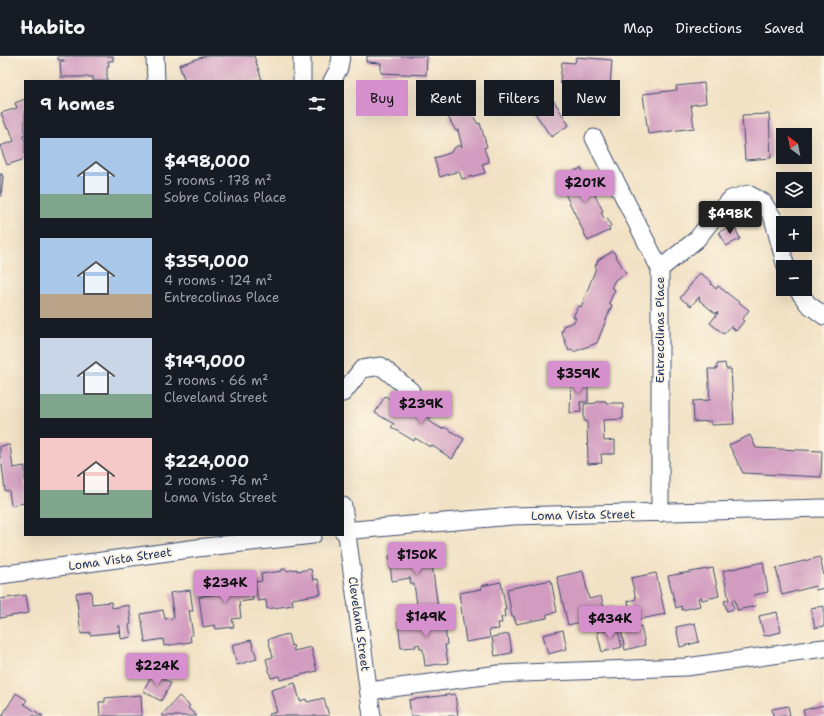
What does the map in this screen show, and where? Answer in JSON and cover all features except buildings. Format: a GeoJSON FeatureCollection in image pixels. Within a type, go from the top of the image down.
{"type":"FeatureCollection","features":[{"type":"Feature","properties":{"kind":"street"},"geometry":{"type":"LineString","coordinates":[[155,56],[156,80]]}},
{"type":"Feature","properties":{"kind":"street"},"geometry":{"type":"LineString","coordinates":[[302,56],[302,80]]}},
{"type":"Feature","properties":{"kind":"street"},"geometry":{"type":"LineString","coordinates":[[333,80],[339,68],[342,56]]}},
{"type":"Feature","properties":{"kind":"street","name":"Entrecolinas Place"},"geometry":{"type":"LineString","coordinates":[[594,138],[660,270],[660,514]]}},
{"type":"Feature","properties":{"kind":"street"},"geometry":{"type":"LineString","coordinates":[[660,270],[697,239],[731,199],[748,194],[763,202],[773,218],[784,260]]}},
{"type":"Feature","properties":{"kind":"street"},"geometry":{"type":"LineString","coordinates":[[802,296],[808,304],[824,316]]}},
{"type":"Feature","properties":{"kind":"street"},"geometry":{"type":"LineString","coordinates":[[344,392],[362,369],[381,366],[411,391]]}},
{"type":"Feature","properties":{"kind":"street","name":"Loma Vista Street"},"geometry":{"type":"LineString","coordinates":[[345,531],[512,516],[660,514],[824,508]]}},
{"type":"Feature","properties":{"kind":"street","name":"Cleveland Street"},"geometry":{"type":"LineString","coordinates":[[344,518],[372,716]]}},
{"type":"Feature","properties":{"kind":"street","name":"Loma Vista Street"},"geometry":{"type":"LineString","coordinates":[[0,575],[196,542],[296,536]]}},
{"type":"Feature","properties":{"kind":"street"},"geometry":{"type":"LineString","coordinates":[[369,691],[499,674],[686,667],[824,648]]}}]}
